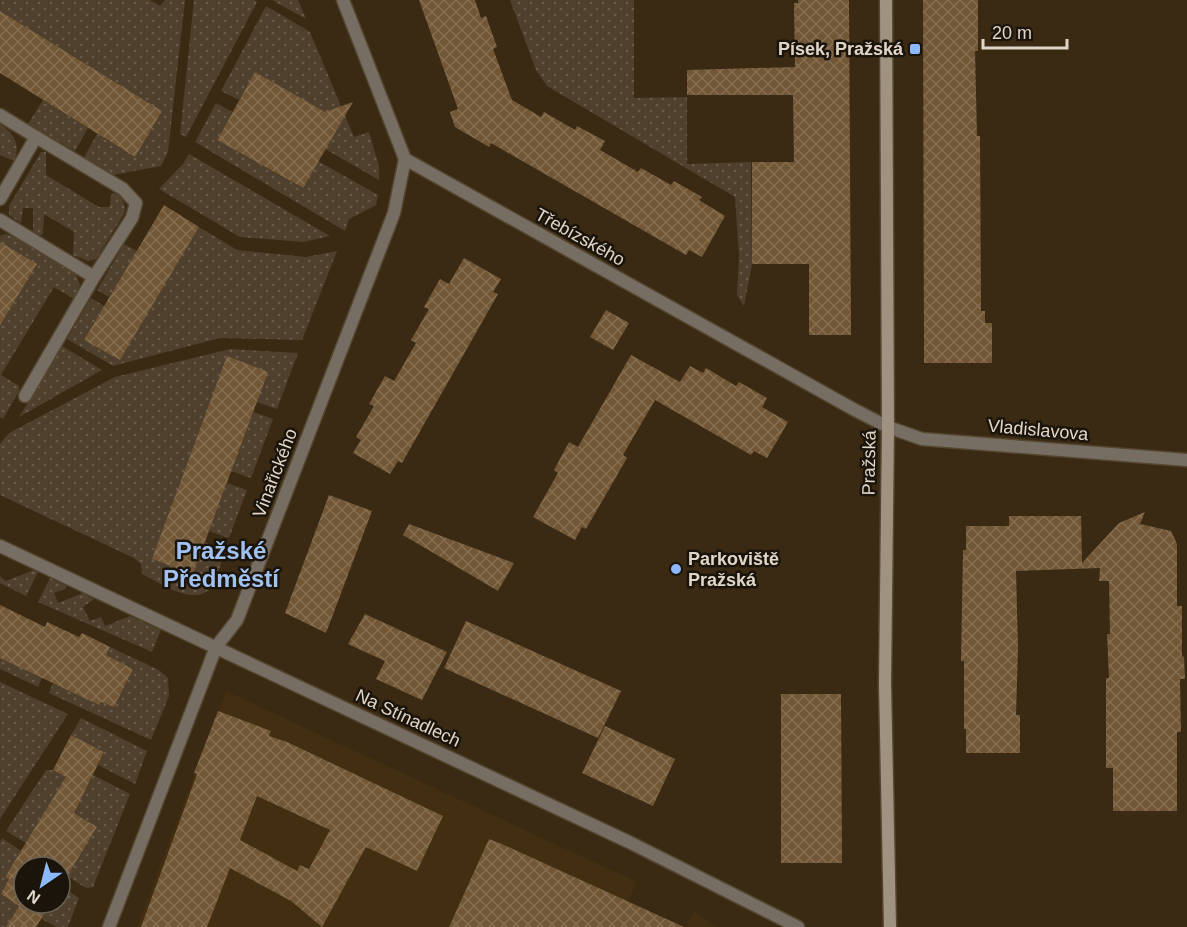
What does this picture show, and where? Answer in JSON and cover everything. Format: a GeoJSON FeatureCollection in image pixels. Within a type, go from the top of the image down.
{"type":"FeatureCollection","features":[{"type":"Feature","properties":{"kind":"street"},"geometry":{"type":"LineString","coordinates":[[343,0],[405,159]]}},
{"type":"Feature","properties":{"kind":"street","name":"Pražská"},"geometry":{"type":"LineString","coordinates":[[886,0],[888,427],[885,684],[890,927]]}},
{"type":"Feature","properties":{"kind":"street"},"geometry":{"type":"LineString","coordinates":[[0,115],[123,189],[136,203],[132,218],[94,277],[25,396]]}},
{"type":"Feature","properties":{"kind":"street"},"geometry":{"type":"LineString","coordinates":[[0,200],[36,137]]}},
{"type":"Feature","properties":{"kind":"street","name":"Třebízského"},"geometry":{"type":"LineString","coordinates":[[405,159],[756,356],[888,427]]}},
{"type":"Feature","properties":{"kind":"street","name":"Vinařického"},"geometry":{"type":"LineString","coordinates":[[109,927],[216,647],[237,620],[242,609],[394,213],[405,159]]}},
{"type":"Feature","properties":{"kind":"street"},"geometry":{"type":"LineString","coordinates":[[0,220],[94,277]]}},
{"type":"Feature","properties":{"kind":"street","name":"Vladislavova"},"geometry":{"type":"LineString","coordinates":[[888,427],[921,439],[1187,460]]}},
{"type":"Feature","properties":{"kind":"street","name":"Na Stínadlech"},"geometry":{"type":"LineString","coordinates":[[0,546],[638,847],[798,927]]}},
{"type":"Feature","properties":{"kind":"shaded area"},"geometry":{"type":"Polygon","coordinates":[[[0,0],[150,0],[160,6],[165,0],[185,0],[168,152],[161,166],[113,175],[84,157],[97,134],[135,157],[162,111],[0,11],[0,0]]]}},
{"type":"Feature","properties":{"kind":"shaded area"},"geometry":{"type":"Polygon","coordinates":[[[194,0],[254,0],[257,2],[186,137],[180,134],[194,0]]]}},
{"type":"Feature","properties":{"kind":"shaded area"},"geometry":{"type":"Polygon","coordinates":[[[272,0],[298,0],[306,19],[272,0]]]}},
{"type":"Feature","properties":{"kind":"shaded area"},"geometry":{"type":"Polygon","coordinates":[[[510,0],[634,0],[634,98],[687,97],[687,164],[751,162],[752,265],[744,306],[737,295],[739,256],[735,197],[547,86],[536,70],[510,0]]]}},
{"type":"Feature","properties":{"kind":"shaded area"},"geometry":{"type":"Polygon","coordinates":[[[266,6],[310,32],[354,137],[369,132],[379,166],[379,180],[325,149],[255,73],[239,100],[221,91],[266,6]]]}},
{"type":"Feature","properties":{"kind":"shaded area"},"geometry":{"type":"Polygon","coordinates":[[[43,100],[88,128],[75,151],[28,124],[43,100]]]}},
{"type":"Feature","properties":{"kind":"shaded area"},"geometry":{"type":"Polygon","coordinates":[[[216,103],[232,112],[217,140],[302,188],[318,161],[378,195],[376,205],[349,219],[345,231],[195,142],[216,103]]]}},
{"type":"Feature","properties":{"kind":"shaded area"},"geometry":{"type":"Polygon","coordinates":[[[0,124],[15,140],[17,150],[14,161],[0,155],[0,124]]]}},
{"type":"Feature","properties":{"kind":"shaded area"},"geometry":{"type":"Polygon","coordinates":[[[41,152],[46,152],[46,175],[99,207],[110,207],[113,193],[120,195],[124,202],[124,214],[96,259],[88,261],[73,255],[74,232],[44,214],[43,234],[39,236],[33,231],[33,208],[23,208],[21,223],[9,215],[9,206],[41,152]]]}},
{"type":"Feature","properties":{"kind":"shaded area"},"geometry":{"type":"Polygon","coordinates":[[[189,154],[330,236],[303,242],[240,237],[159,189],[183,164],[189,154]]]}},
{"type":"Feature","properties":{"kind":"shaded area"},"geometry":{"type":"Polygon","coordinates":[[[199,227],[237,250],[306,257],[337,251],[302,340],[220,338],[113,366],[67,339],[91,298],[104,306],[84,340],[120,360],[199,227]]]}},
{"type":"Feature","properties":{"kind":"shaded area"},"geometry":{"type":"Polygon","coordinates":[[[5,234],[13,236],[76,274],[80,285],[74,299],[54,287],[1,375],[19,386],[19,391],[3,419],[0,417],[0,236],[5,234]]]}},
{"type":"Feature","properties":{"kind":"shaded area"},"geometry":{"type":"Polygon","coordinates":[[[124,244],[137,251],[109,297],[97,290],[124,244]]]}},
{"type":"Feature","properties":{"kind":"shaded area"},"geometry":{"type":"Polygon","coordinates":[[[62,346],[102,370],[19,417],[62,346]]]}},
{"type":"Feature","properties":{"kind":"shaded area"},"geometry":{"type":"Polygon","coordinates":[[[230,349],[298,353],[277,409],[257,402],[227,357],[153,558],[193,574],[205,542],[225,551],[216,579],[204,593],[187,594],[168,588],[142,574],[141,564],[134,558],[0,495],[0,444],[9,433],[115,377],[230,349]]]}},
{"type":"Feature","properties":{"kind":"shaded area"},"geometry":{"type":"Polygon","coordinates":[[[253,412],[273,419],[251,478],[231,471],[253,412]]]}},
{"type":"Feature","properties":{"kind":"shaded area"},"geometry":{"type":"Polygon","coordinates":[[[227,483],[247,490],[229,538],[209,531],[227,483]]]}},
{"type":"Feature","properties":{"kind":"shaded area"},"geometry":{"type":"Polygon","coordinates":[[[34,570],[38,572],[26,596],[0,583],[0,575],[6,581],[34,570]]]}},
{"type":"Feature","properties":{"kind":"shaded area"},"geometry":{"type":"Polygon","coordinates":[[[50,578],[67,586],[54,593],[58,603],[83,593],[94,599],[83,607],[90,621],[101,617],[105,626],[130,616],[161,630],[152,652],[38,602],[50,578]]]}},
{"type":"Feature","properties":{"kind":"shaded area"},"geometry":{"type":"Polygon","coordinates":[[[110,647],[159,670],[168,678],[169,696],[151,740],[49,693],[53,683],[99,705],[101,702],[114,707],[133,669],[106,655],[110,647]]]}},
{"type":"Feature","properties":{"kind":"shaded area"},"geometry":{"type":"Polygon","coordinates":[[[0,654],[27,666],[25,670],[42,678],[38,687],[0,669],[0,654]]]}},
{"type":"Feature","properties":{"kind":"shaded area"},"geometry":{"type":"Polygon","coordinates":[[[0,682],[68,714],[0,819],[0,682]]]}},
{"type":"Feature","properties":{"kind":"shaded area"},"geometry":{"type":"Polygon","coordinates":[[[226,691],[637,882],[616,927],[137,927],[226,691]]]}},
{"type":"Feature","properties":{"kind":"shaded area"},"geometry":{"type":"Polygon","coordinates":[[[81,718],[147,751],[135,784],[98,765],[104,752],[71,735],[81,718]]]}},
{"type":"Feature","properties":{"kind":"shaded area"},"geometry":{"type":"Polygon","coordinates":[[[46,770],[53,770],[87,787],[93,775],[130,794],[93,887],[86,888],[72,879],[72,868],[97,827],[57,802],[26,843],[6,831],[46,770]]]}},
{"type":"Feature","properties":{"kind":"shaded area"},"geometry":{"type":"Polygon","coordinates":[[[2,838],[21,851],[19,855],[12,855],[12,866],[5,877],[9,879],[1,894],[12,901],[13,915],[6,927],[0,927],[0,843],[2,838]]]}},
{"type":"Feature","properties":{"kind":"shaded area"},"geometry":{"type":"Polygon","coordinates":[[[72,893],[79,898],[68,927],[56,927],[37,916],[72,915],[72,893]]]}},
{"type":"Feature","properties":{"kind":"shaded area"},"geometry":{"type":"Polygon","coordinates":[[[694,911],[716,927],[686,927],[694,911]]]}},
{"type":"Feature","properties":{"kind":"building"},"geometry":{"type":"Polygon","coordinates":[[[419,0],[475,0],[481,18],[486,16],[497,47],[493,49],[512,100],[541,117],[544,112],[575,130],[577,126],[605,141],[600,150],[638,172],[641,168],[671,185],[674,181],[702,197],[699,200],[725,216],[702,257],[689,250],[686,255],[491,143],[489,147],[455,127],[450,112],[458,109],[419,0]]]}},
{"type":"Feature","properties":{"kind":"building"},"geometry":{"type":"Polygon","coordinates":[[[798,0],[849,0],[851,335],[809,335],[809,264],[752,264],[752,162],[794,162],[793,95],[687,95],[687,70],[795,67],[794,3],[798,3],[798,0]]]}},
{"type":"Feature","properties":{"kind":"building"},"geometry":{"type":"Polygon","coordinates":[[[923,0],[978,0],[978,51],[975,51],[977,136],[980,136],[981,311],[985,311],[985,323],[992,323],[992,363],[924,363],[923,0]]]}},
{"type":"Feature","properties":{"kind":"building"},"geometry":{"type":"Polygon","coordinates":[[[0,11],[162,111],[135,157],[0,73],[0,11]]]}},
{"type":"Feature","properties":{"kind":"building"},"geometry":{"type":"Polygon","coordinates":[[[255,72],[325,112],[353,102],[303,188],[217,140],[255,72]]]}},
{"type":"Feature","properties":{"kind":"building"},"geometry":{"type":"Polygon","coordinates":[[[164,205],[199,227],[120,360],[84,340],[164,205]]]}},
{"type":"Feature","properties":{"kind":"building"},"geometry":{"type":"Polygon","coordinates":[[[0,242],[37,264],[0,325],[0,242]]]}},
{"type":"Feature","properties":{"kind":"building"},"geometry":{"type":"Polygon","coordinates":[[[464,258],[501,279],[493,292],[498,294],[402,463],[398,461],[390,474],[353,453],[361,440],[356,437],[374,406],[369,404],[385,376],[394,381],[416,343],[411,340],[429,309],[424,307],[440,279],[449,284],[464,258]]]}},
{"type":"Feature","properties":{"kind":"building"},"geometry":{"type":"Polygon","coordinates":[[[606,310],[629,323],[613,350],[590,337],[606,310]]]}},
{"type":"Feature","properties":{"kind":"building"},"geometry":{"type":"Polygon","coordinates":[[[631,355],[680,382],[690,366],[703,373],[706,368],[736,386],[739,382],[767,398],[762,407],[788,422],[767,458],[754,451],[751,455],[655,400],[623,455],[627,458],[586,529],[582,527],[575,540],[533,517],[558,473],[554,470],[569,442],[578,447],[631,355]]]}},
{"type":"Feature","properties":{"kind":"building"},"geometry":{"type":"Polygon","coordinates":[[[227,356],[268,372],[193,574],[152,559],[227,356]]]}},
{"type":"Feature","properties":{"kind":"building"},"geometry":{"type":"Polygon","coordinates":[[[329,495],[372,511],[326,633],[285,613],[329,495]]]}},
{"type":"Feature","properties":{"kind":"building"},"geometry":{"type":"Polygon","coordinates":[[[1145,512],[1140,524],[1171,531],[1177,544],[1177,606],[1182,606],[1182,656],[1184,657],[1185,679],[1180,679],[1181,732],[1177,732],[1177,811],[1113,811],[1113,768],[1106,768],[1106,678],[1109,678],[1107,634],[1110,634],[1109,581],[1099,581],[1100,568],[1016,571],[1018,648],[1016,715],[1020,715],[1020,753],[966,753],[964,661],[961,661],[963,550],[966,550],[966,526],[1009,526],[1009,516],[1081,516],[1082,563],[1119,523],[1145,512]]]}},
{"type":"Feature","properties":{"kind":"building"},"geometry":{"type":"Polygon","coordinates":[[[409,524],[514,563],[498,591],[403,535],[409,524]]]}},
{"type":"Feature","properties":{"kind":"building"},"geometry":{"type":"Polygon","coordinates":[[[0,605],[45,627],[47,622],[79,637],[82,633],[110,647],[106,655],[133,669],[114,707],[101,702],[99,705],[0,658],[0,605]]]}},
{"type":"Feature","properties":{"kind":"building"},"geometry":{"type":"Polygon","coordinates":[[[365,614],[447,652],[422,700],[376,679],[385,661],[348,644],[365,614]]]}},
{"type":"Feature","properties":{"kind":"building"},"geometry":{"type":"Polygon","coordinates":[[[466,621],[621,691],[598,738],[444,668],[466,621]]]}},
{"type":"Feature","properties":{"kind":"building"},"geometry":{"type":"Polygon","coordinates":[[[781,694],[841,694],[842,863],[781,863],[781,694]]]}},
{"type":"Feature","properties":{"kind":"building"},"geometry":{"type":"Polygon","coordinates":[[[218,711],[271,731],[269,736],[287,742],[443,816],[417,871],[366,847],[322,927],[291,901],[230,868],[207,927],[141,927],[197,774],[194,773],[218,711]],[[257,796],[240,840],[297,871],[300,865],[309,869],[330,830],[257,796]]]}},
{"type":"Feature","properties":{"kind":"building"},"geometry":{"type":"Polygon","coordinates":[[[605,726],[675,759],[653,806],[582,773],[605,726]]]}},
{"type":"Feature","properties":{"kind":"building"},"geometry":{"type":"Polygon","coordinates":[[[71,735],[104,752],[74,813],[97,827],[72,868],[72,855],[18,855],[66,777],[53,770],[71,735]]]}},
{"type":"Feature","properties":{"kind":"building"},"geometry":{"type":"Polygon","coordinates":[[[489,839],[504,845],[684,927],[449,927],[489,839]]]}},
{"type":"Feature","properties":{"kind":"building"},"geometry":{"type":"Polygon","coordinates":[[[12,866],[12,901],[1,894],[9,879],[5,877],[12,866]]]}},
{"type":"Feature","properties":{"kind":"building"},"geometry":{"type":"Polygon","coordinates":[[[13,915],[44,915],[36,927],[6,927],[13,915]]]}},
{"type":"Feature","properties":{"kind":"place","name":"Písek, Pražská"},"geometry":{"type":"Point","coordinates":[915,49]}},
{"type":"Feature","properties":{"kind":"place","name":"Parkoviště Pražská"},"geometry":{"type":"Point","coordinates":[676,569]}},
{"type":"Feature","properties":{"kind":"district","name":"Pražské Předměstí"},"geometry":{"type":"Point","coordinates":[221,565]}}]}
